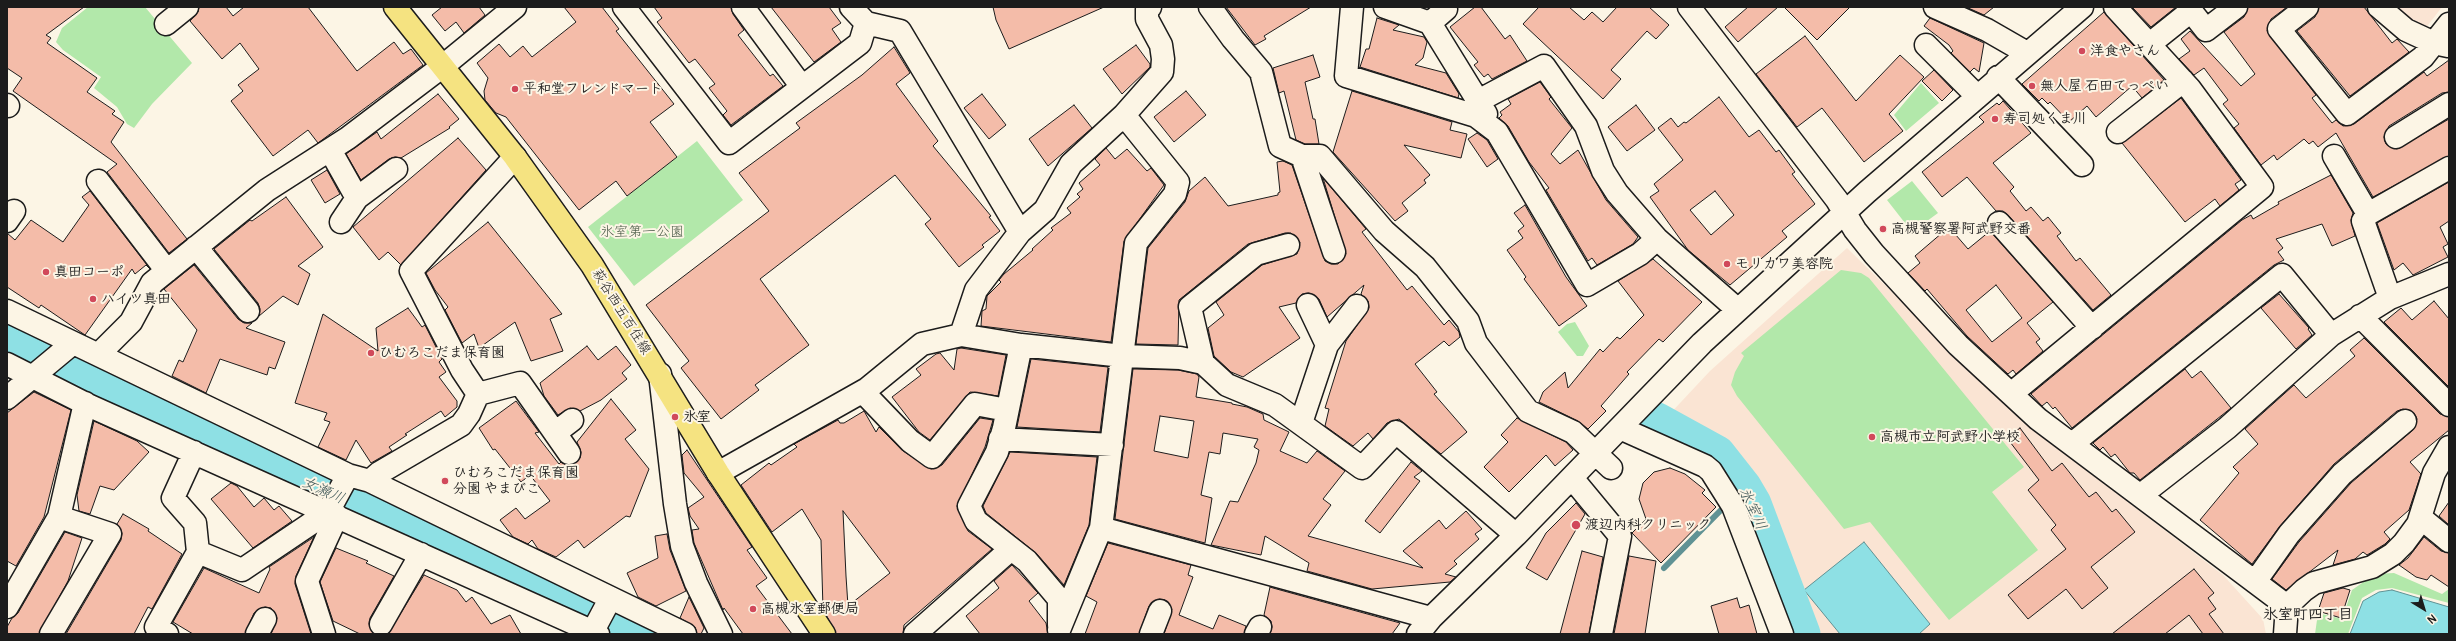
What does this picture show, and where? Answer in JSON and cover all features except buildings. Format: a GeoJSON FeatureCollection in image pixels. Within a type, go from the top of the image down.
{"type":"FeatureCollection","features":[{"type":"Feature","properties":{"kind":"main road","name":"萩谷西五百住線"},"geometry":{"type":"LineString","coordinates":[[395,7],[515,157],[592,265],[660,374],[718,473],[824,634]]}},
{"type":"Feature","properties":{"kind":"street"},"geometry":{"type":"LineString","coordinates":[[166,24],[187,7]]}},
{"type":"Feature","properties":{"kind":"street"},"geometry":{"type":"LineString","coordinates":[[99,354],[131,322],[152,283],[167,270],[267,190],[330,150],[443,66],[515,7]]}},
{"type":"Feature","properties":{"kind":"street"},"geometry":{"type":"LineString","coordinates":[[624,7],[729,143],[860,43],[866,23]]}},
{"type":"Feature","properties":{"kind":"street"},"geometry":{"type":"LineString","coordinates":[[743,7],[802,87]]}},
{"type":"Feature","properties":{"kind":"street"},"geometry":{"type":"LineString","coordinates":[[851,7],[866,23],[900,31],[1020,232]]}},
{"type":"Feature","properties":{"kind":"street"},"geometry":{"type":"LineString","coordinates":[[961,335],[976,290],[1020,232],[1045,210],[1071,164],[1124,115],[1162,72],[1163,58],[1161,45],[1147,19],[1148,9],[1150,7]]}},
{"type":"Feature","properties":{"kind":"street"},"geometry":{"type":"LineString","coordinates":[[1210,7],[1233,39],[1261,72],[1280,146],[1302,156],[1320,156],[1384,231],[1425,267],[1468,321],[1476,343],[1528,411],[1573,432],[1611,468]]}},
{"type":"Feature","properties":{"kind":"street"},"geometry":{"type":"LineString","coordinates":[[1352,7],[1346,76],[1476,116],[1497,132]]}},
{"type":"Feature","properties":{"kind":"street"},"geometry":{"type":"LineString","coordinates":[[1384,7],[1430,23],[1497,132],[1587,285],[1640,254],[1657,240]]}},
{"type":"Feature","properties":{"kind":"street"},"geometry":{"type":"LineString","coordinates":[[1430,23],[1446,9],[1444,7]]}},
{"type":"Feature","properties":{"kind":"street"},"geometry":{"type":"LineString","coordinates":[[1689,7],[1874,254],[1958,345],[2038,419],[2142,495],[2287,606]]}},
{"type":"Feature","properties":{"kind":"street"},"geometry":{"type":"LineString","coordinates":[[1935,7],[1987,30],[2028,53]]}},
{"type":"Feature","properties":{"kind":"street"},"geometry":{"type":"LineString","coordinates":[[1101,528],[1425,626],[1572,478],[1702,343],[1844,213],[1998,77],[2082,7]]}},
{"type":"Feature","properties":{"kind":"street"},"geometry":{"type":"LineString","coordinates":[[2011,394],[2262,187],[2183,81],[2150,43],[2115,7]]}},
{"type":"Feature","properties":{"kind":"street"},"geometry":{"type":"LineString","coordinates":[[2150,43],[2191,11],[2206,30],[2236,7]]}},
{"type":"Feature","properties":{"kind":"street"},"geometry":{"type":"LineString","coordinates":[[2307,7],[2279,29],[2347,114],[2422,57],[2441,45],[2449,24]]}},
{"type":"Feature","properties":{"kind":"street"},"geometry":{"type":"LineString","coordinates":[[2378,7],[2406,30],[2441,45]]}},
{"type":"Feature","properties":{"kind":"street"},"geometry":{"type":"LineString","coordinates":[[1926,45],[1977,96]]}},
{"type":"Feature","properties":{"kind":"street"},"geometry":{"type":"LineString","coordinates":[[1478,101],[1544,66],[1586,126],[1603,171],[1617,193],[1657,240],[1738,310]]}},
{"type":"Feature","properties":{"kind":"street"},"geometry":{"type":"LineString","coordinates":[[1998,77],[2082,165]]}},
{"type":"Feature","properties":{"kind":"street"},"geometry":{"type":"LineString","coordinates":[[2118,132],[2183,81]]}},
{"type":"Feature","properties":{"kind":"street"},"geometry":{"type":"LineString","coordinates":[[2396,137],[2449,104]]}},
{"type":"Feature","properties":{"kind":"street"},"geometry":{"type":"LineString","coordinates":[[1058,632],[1101,528],[1136,243],[1175,194],[1178,182],[1124,115]]}},
{"type":"Feature","properties":{"kind":"street"},"geometry":{"type":"LineString","coordinates":[[330,150],[356,198]]}},
{"type":"Feature","properties":{"kind":"street"},"geometry":{"type":"LineString","coordinates":[[1302,156],[1334,252]]}},
{"type":"Feature","properties":{"kind":"street"},"geometry":{"type":"LineString","coordinates":[[2334,156],[2368,214]]}},
{"type":"Feature","properties":{"kind":"street"},"geometry":{"type":"LineString","coordinates":[[478,394],[462,370],[410,271],[515,157]]}},
{"type":"Feature","properties":{"kind":"street"},"geometry":{"type":"LineString","coordinates":[[2390,298],[2363,221],[2368,214],[2449,168]]}},
{"type":"Feature","properties":{"kind":"street"},"geometry":{"type":"LineString","coordinates":[[341,222],[356,198],[396,169]]}},
{"type":"Feature","properties":{"kind":"street"},"geometry":{"type":"LineString","coordinates":[[98,181],[167,270]]}},
{"type":"Feature","properties":{"kind":"street"},"geometry":{"type":"LineString","coordinates":[[1999,223],[2092,328]]}},
{"type":"Feature","properties":{"kind":"street"},"geometry":{"type":"LineString","coordinates":[[1203,363],[1190,307],[1256,254],[1288,245]]}},
{"type":"Feature","properties":{"kind":"street"},"geometry":{"type":"LineString","coordinates":[[196,247],[248,312]]}},
{"type":"Feature","properties":{"kind":"street"},"geometry":{"type":"LineString","coordinates":[[2072,444],[2282,275],[2331,335]]}},
{"type":"Feature","properties":{"kind":"street"},"geometry":{"type":"LineString","coordinates":[[2142,495],[2227,428],[2331,335],[2390,298],[2446,281]]}},
{"type":"Feature","properties":{"kind":"street"},"geometry":{"type":"LineString","coordinates":[[1308,305],[1327,345]]}},
{"type":"Feature","properties":{"kind":"street"},"geometry":{"type":"LineString","coordinates":[[1301,423],[1327,345],[1357,306]]}},
{"type":"Feature","properties":{"kind":"street"},"geometry":{"type":"LineString","coordinates":[[7,311],[70,345],[99,354],[348,475],[370,481],[610,599],[685,634]]}},
{"type":"Feature","properties":{"kind":"street"},"geometry":{"type":"LineString","coordinates":[[2360,316],[2449,405]]}},
{"type":"Feature","properties":{"kind":"street"},"geometry":{"type":"LineString","coordinates":[[718,473],[863,392],[922,344],[961,335],[1021,345],[1123,356],[1180,358],[1203,363],[1227,385],[1275,405],[1362,468],[1396,432],[1516,535]]}},
{"type":"Feature","properties":{"kind":"street"},"geometry":{"type":"LineString","coordinates":[[7,398],[70,345]]}},
{"type":"Feature","properties":{"kind":"street"},"geometry":{"type":"LineString","coordinates":[[1021,345],[1008,410],[997,452],[969,506],[976,521],[1027,561],[1059,599],[1058,632]]}},
{"type":"Feature","properties":{"kind":"street"},"geometry":{"type":"LineString","coordinates":[[7,364],[38,372],[86,403],[421,554],[585,631],[610,599]]}},
{"type":"Feature","properties":{"kind":"street"},"geometry":{"type":"LineString","coordinates":[[660,374],[675,504],[682,546],[696,583],[722,634]]}},
{"type":"Feature","properties":{"kind":"street"},"geometry":{"type":"LineString","coordinates":[[478,394],[520,383],[564,427],[569,453]]}},
{"type":"Feature","properties":{"kind":"street"},"geometry":{"type":"LineString","coordinates":[[863,392],[910,441],[932,457],[975,404],[1008,410]]}},
{"type":"Feature","properties":{"kind":"street"},"geometry":{"type":"LineString","coordinates":[[370,481],[379,473],[461,425],[469,414],[478,394]]}},
{"type":"Feature","properties":{"kind":"street"},"geometry":{"type":"LineString","coordinates":[[7,607],[14,579],[59,517],[86,403]]}},
{"type":"Feature","properties":{"kind":"street"},"geometry":{"type":"LineString","coordinates":[[2255,582],[2289,534],[2342,474],[2405,421]]}},
{"type":"Feature","properties":{"kind":"street"},"geometry":{"type":"LineString","coordinates":[[1620,428],[1705,466],[1713,473],[1733,506],[1782,634]]}},
{"type":"Feature","properties":{"kind":"street"},"geometry":{"type":"LineString","coordinates":[[1000,439],[1112,445]]}},
{"type":"Feature","properties":{"kind":"street"},"geometry":{"type":"LineString","coordinates":[[2285,634],[2287,606],[2304,590],[2314,583],[2372,566],[2382,561],[2414,533],[2421,518],[2434,473],[2449,447]]}},
{"type":"Feature","properties":{"kind":"street"},"geometry":{"type":"LineString","coordinates":[[158,632],[198,552],[195,523],[172,498],[194,452]]}},
{"type":"Feature","properties":{"kind":"street"},"geometry":{"type":"LineString","coordinates":[[324,634],[307,581],[348,475]]}},
{"type":"Feature","properties":{"kind":"street"},"geometry":{"type":"LineString","coordinates":[[1572,478],[1620,536],[1602,634]]}},
{"type":"Feature","properties":{"kind":"street"},"geometry":{"type":"LineString","coordinates":[[198,552],[242,570],[333,514]]}},
{"type":"Feature","properties":{"kind":"street"},"geometry":{"type":"LineString","coordinates":[[51,634],[110,534],[59,517]]}},
{"type":"Feature","properties":{"kind":"street"},"geometry":{"type":"LineString","coordinates":[[2421,518],[2449,541]]}},
{"type":"Feature","properties":{"kind":"street"},"geometry":{"type":"LineString","coordinates":[[915,634],[1011,549]]}},
{"type":"Feature","properties":{"kind":"street"},"geometry":{"type":"LineString","coordinates":[[381,624],[421,554]]}},
{"type":"Feature","properties":{"kind":"street"},"geometry":{"type":"LineString","coordinates":[[1151,634],[1160,611]]}},
{"type":"Feature","properties":{"kind":"shaded area"},"geometry":{"type":"Polygon","coordinates":[[[2391,7],[2442,7],[2425,29],[2408,24],[2391,7]]]}},
{"type":"Feature","properties":{"kind":"shaded area","name":"高槻市立阿武野小学校"},"geometry":{"type":"Polygon","coordinates":[[[1847,248],[2030,427],[2223,575],[2263,619],[2266,634],[1807,634],[1758,497],[1722,450],[1694,432],[1666,418],[1710,371],[1847,248]]]}},
{"type":"Feature","properties":{"kind":"green space"},"geometry":{"type":"Polygon","coordinates":[[[88,7],[145,7],[192,63],[152,104],[134,128],[127,124],[117,107],[94,88],[101,77],[63,50],[56,42],[62,28],[88,7]]]}},
{"type":"Feature","properties":{"kind":"green space"},"geometry":{"type":"Polygon","coordinates":[[[1921,83],[1939,103],[1906,131],[1894,115],[1921,83]]]}},
{"type":"Feature","properties":{"kind":"green space","name":"氷室第一公園"},"geometry":{"type":"Polygon","coordinates":[[[697,141],[743,200],[634,286],[588,227],[697,141]]]}},
{"type":"Feature","properties":{"kind":"green space"},"geometry":{"type":"Polygon","coordinates":[[[1912,181],[1938,213],[1912,232],[1887,200],[1912,181]]]}},
{"type":"Feature","properties":{"kind":"green space"},"geometry":{"type":"Polygon","coordinates":[[[1841,270],[1861,273],[1869,278],[2024,467],[1992,492],[2038,550],[1949,620],[1870,522],[1844,529],[1737,396],[1731,385],[1735,372],[1744,356],[1741,353],[1841,270]]]}},
{"type":"Feature","properties":{"kind":"green space"},"geometry":{"type":"Polygon","coordinates":[[[1575,322],[1589,346],[1583,356],[1577,356],[1558,332],[1567,324],[1575,322]]]}},
{"type":"Feature","properties":{"kind":"green space"},"geometry":{"type":"Polygon","coordinates":[[[2394,573],[2442,594],[2449,589],[2449,603],[2392,588],[2376,590],[2362,598],[2348,634],[2315,634],[2318,613],[2342,619],[2352,590],[2375,574],[2394,573]]]}},
{"type":"Feature","properties":{"kind":"water"},"geometry":{"type":"Polygon","coordinates":[[[1864,542],[1930,624],[1919,634],[1840,634],[1804,590],[1864,542]]]}},
{"type":"Feature","properties":{"kind":"water"},"geometry":{"type":"Polygon","coordinates":[[[2392,590],[2449,607],[2449,634],[2350,634],[2363,601],[2379,592],[2392,590]]]}},
{"type":"Feature","properties":{"kind":"waterway","name":"女瀬川"},"geometry":{"type":"LineString","coordinates":[[7,335],[73,366],[252,460],[645,634]]}},
{"type":"Feature","properties":{"kind":"waterway","name":"氷室川"},"geometry":{"type":"LineString","coordinates":[[1657,421],[1717,454],[1743,487],[1753,504],[1802,634]]}},
{"type":"Feature","properties":{"kind":"waterway"},"geometry":{"type":"LineString","coordinates":[[1664,568],[1720,511]]}},
{"type":"Feature","properties":{"kind":"place","name":"洋食やさん"},"geometry":{"type":"Point","coordinates":[2082,51]}},
{"type":"Feature","properties":{"kind":"place","name":"無人屋 石田てっぺい"},"geometry":{"type":"Point","coordinates":[2032,86]}},
{"type":"Feature","properties":{"kind":"place","name":"平和堂フレンドマート"},"geometry":{"type":"Point","coordinates":[515,89]}},
{"type":"Feature","properties":{"kind":"place","name":"寿司処くま川"},"geometry":{"type":"Point","coordinates":[1995,119]}},
{"type":"Feature","properties":{"kind":"place","name":"高槻警察署阿武野交番"},"geometry":{"type":"Point","coordinates":[1883,229]}},
{"type":"Feature","properties":{"kind":"place","name":"モリカワ美容院"},"geometry":{"type":"Point","coordinates":[1727,264]}},
{"type":"Feature","properties":{"kind":"place","name":"真田コーポ"},"geometry":{"type":"Point","coordinates":[46,272]}},
{"type":"Feature","properties":{"kind":"place","name":"ハイツ真田"},"geometry":{"type":"Point","coordinates":[93,299]}},
{"type":"Feature","properties":{"kind":"place","name":"ひむろこだま保育園"},"geometry":{"type":"Point","coordinates":[371,353]}},
{"type":"Feature","properties":{"kind":"place","name":"氷室"},"geometry":{"type":"Point","coordinates":[675,417]}},
{"type":"Feature","properties":{"kind":"place","name":"高槻市立阿武野小学校"},"geometry":{"type":"Point","coordinates":[1872,437]}},
{"type":"Feature","properties":{"kind":"place","name":"ひむろこだま保育園 分園 やまびこ"},"geometry":{"type":"Point","coordinates":[445,481]}},
{"type":"Feature","properties":{"kind":"place","name":"渡辺内科クリニック"},"geometry":{"type":"Point","coordinates":[1576,525]}},
{"type":"Feature","properties":{"kind":"place","name":"高槻氷室郵便局"},"geometry":{"type":"Point","coordinates":[753,609]}},
{"type":"Feature","properties":{"kind":"district","name":"氷室町四丁目"},"geometry":{"type":"Point","coordinates":[2308,615]}}]}
